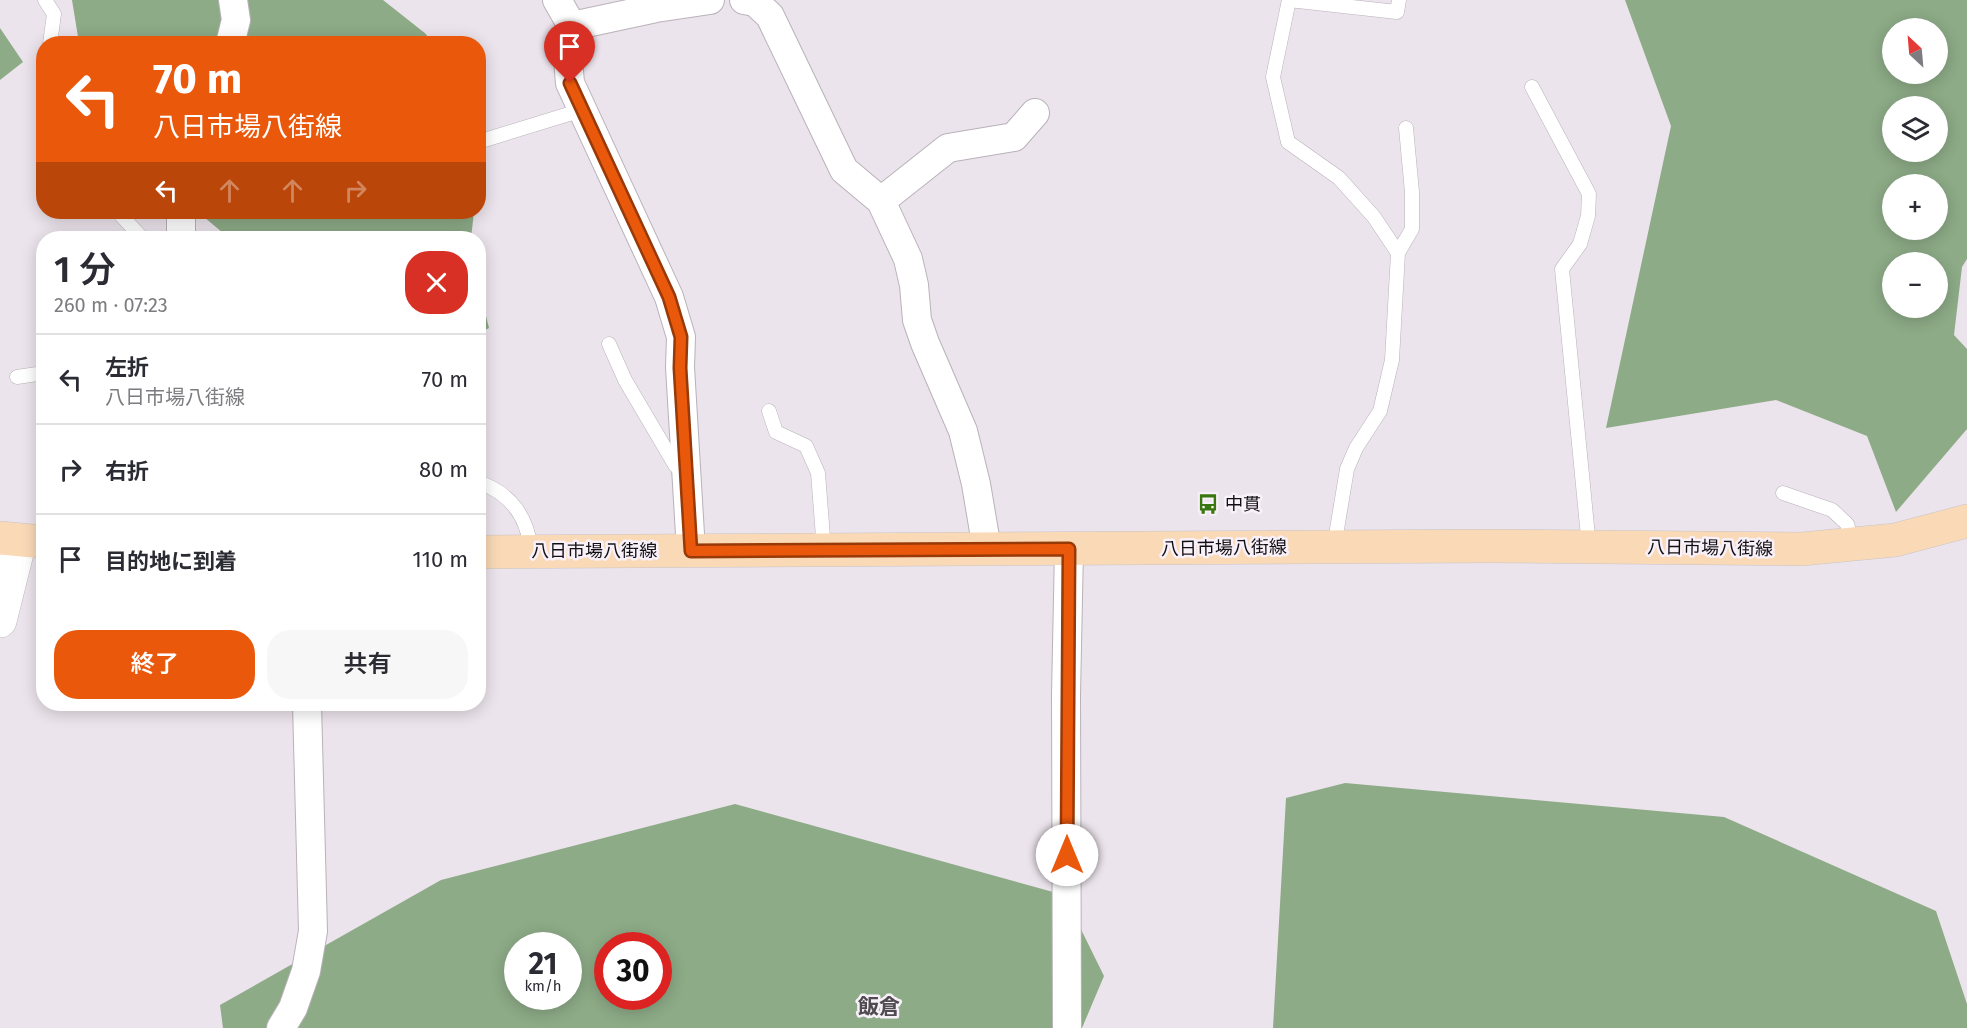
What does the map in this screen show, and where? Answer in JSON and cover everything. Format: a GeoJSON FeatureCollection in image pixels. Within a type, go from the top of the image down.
{"type":"FeatureCollection","features":[{"type":"Feature","properties":{"kind":"main road","name":"八日市場八街線"},"geometry":{"type":"LineString","coordinates":[[486,552],[1334,547],[1802,549],[1895,540],[1967,521]]}},
{"type":"Feature","properties":{"kind":"street"},"geometry":{"type":"LineString","coordinates":[[232,36],[236,20],[233,0]]}},
{"type":"Feature","properties":{"kind":"street"},"geometry":{"type":"LineString","coordinates":[[558,0],[572,26],[568,59],[570,83],[669,297],[681,337],[680,368],[685,476],[691,551]]}},
{"type":"Feature","properties":{"kind":"street"},"geometry":{"type":"LineString","coordinates":[[572,26],[656,8],[710,0]]}},
{"type":"Feature","properties":{"kind":"street"},"geometry":{"type":"LineString","coordinates":[[755,2],[770,16],[844,170],[881,201],[908,259],[914,285],[917,320],[963,431],[976,484],[987,549]]}},
{"type":"Feature","properties":{"kind":"street"},"geometry":{"type":"LineString","coordinates":[[881,201],[948,148],[1014,137],[1035,113]]}},
{"type":"Feature","properties":{"kind":"street"},"geometry":{"type":"LineString","coordinates":[[0,621],[21,540]]}},
{"type":"Feature","properties":{"kind":"street"},"geometry":{"type":"LineString","coordinates":[[1067,1028],[1066,695],[1069,549]]}},
{"type":"Feature","properties":{"kind":"street"},"geometry":{"type":"LineString","coordinates":[[281,1028],[293,1008],[306,971],[313,931],[307,711]]}},
{"type":"Feature","properties":{"kind":"lane"},"geometry":{"type":"LineString","coordinates":[[45,0],[54,14],[51,36]]}},
{"type":"Feature","properties":{"kind":"lane"},"geometry":{"type":"LineString","coordinates":[[1398,253],[1374,217],[1339,178],[1288,142],[1273,77],[1289,0],[1397,12],[1399,0]]}},
{"type":"Feature","properties":{"kind":"lane"},"geometry":{"type":"LineString","coordinates":[[1532,87],[1589,194],[1588,216],[1580,244],[1562,269],[1589,547]]}},
{"type":"Feature","properties":{"kind":"lane"},"geometry":{"type":"LineString","coordinates":[[486,140],[582,110]]}},
{"type":"Feature","properties":{"kind":"lane"},"geometry":{"type":"LineString","coordinates":[[1334,547],[1347,469],[1356,448],[1380,411],[1392,360],[1398,253],[1412,229],[1412,192],[1406,128]]}},
{"type":"Feature","properties":{"kind":"lane"},"geometry":{"type":"LineString","coordinates":[[124,219],[136,231]]}},
{"type":"Feature","properties":{"kind":"lane"},"geometry":{"type":"LineString","coordinates":[[609,344],[631,389],[675,465],[685,476]]}},
{"type":"Feature","properties":{"kind":"lane"},"geometry":{"type":"LineString","coordinates":[[17,376],[36,374]]}},
{"type":"Feature","properties":{"kind":"lane"},"geometry":{"type":"LineString","coordinates":[[769,411],[776,432],[806,446],[818,473],[824,550]]}},
{"type":"Feature","properties":{"kind":"lane"},"geometry":{"type":"LineString","coordinates":[[486,485],[495,488],[519,510],[530,538],[531,551]]}},
{"type":"Feature","properties":{"kind":"lane"},"geometry":{"type":"LineString","coordinates":[[1783,493],[1832,510],[1847,524],[1853,544]]}},
{"type":"Feature","properties":{"kind":"green space"},"geometry":{"type":"Polygon","coordinates":[[[72,0],[383,0],[427,36],[78,36],[72,0]]]}},
{"type":"Feature","properties":{"kind":"green space"},"geometry":{"type":"Polygon","coordinates":[[[1625,0],[1967,0],[1967,259],[1962,267],[1954,335],[1967,349],[1967,429],[1896,512],[1867,436],[1776,400],[1606,428],[1671,126],[1625,0]]]}},
{"type":"Feature","properties":{"kind":"green space"},"geometry":{"type":"Polygon","coordinates":[[[0,28],[23,62],[0,80],[0,28]]]}},
{"type":"Feature","properties":{"kind":"green space"},"geometry":{"type":"Polygon","coordinates":[[[206,219],[473,219],[472,231],[221,231],[206,219]]]}},
{"type":"Feature","properties":{"kind":"green space"},"geometry":{"type":"Polygon","coordinates":[[[1345,783],[1724,817],[1936,911],[1967,1004],[1967,1028],[1273,1028],[1286,798],[1345,783]]]}},
{"type":"Feature","properties":{"kind":"green space"},"geometry":{"type":"Polygon","coordinates":[[[735,804],[1064,895],[1104,976],[1082,1028],[223,1028],[220,1005],[441,880],[735,804]]]}},
{"type":"Feature","properties":{"kind":"place","name":"中貫"},"geometry":{"type":"Point","coordinates":[1208,504]}},
{"type":"Feature","properties":{"kind":"district","name":"飯倉"},"geometry":{"type":"Point","coordinates":[879,1007]}},
{"type":"Feature","properties":{"kind":"route"},"geometry":{"type":"LineString","coordinates":[[570,83],[669,297],[681,337],[680,368],[685,476],[691,551],[1069,549],[1066,695],[1067,855]]}}]}
